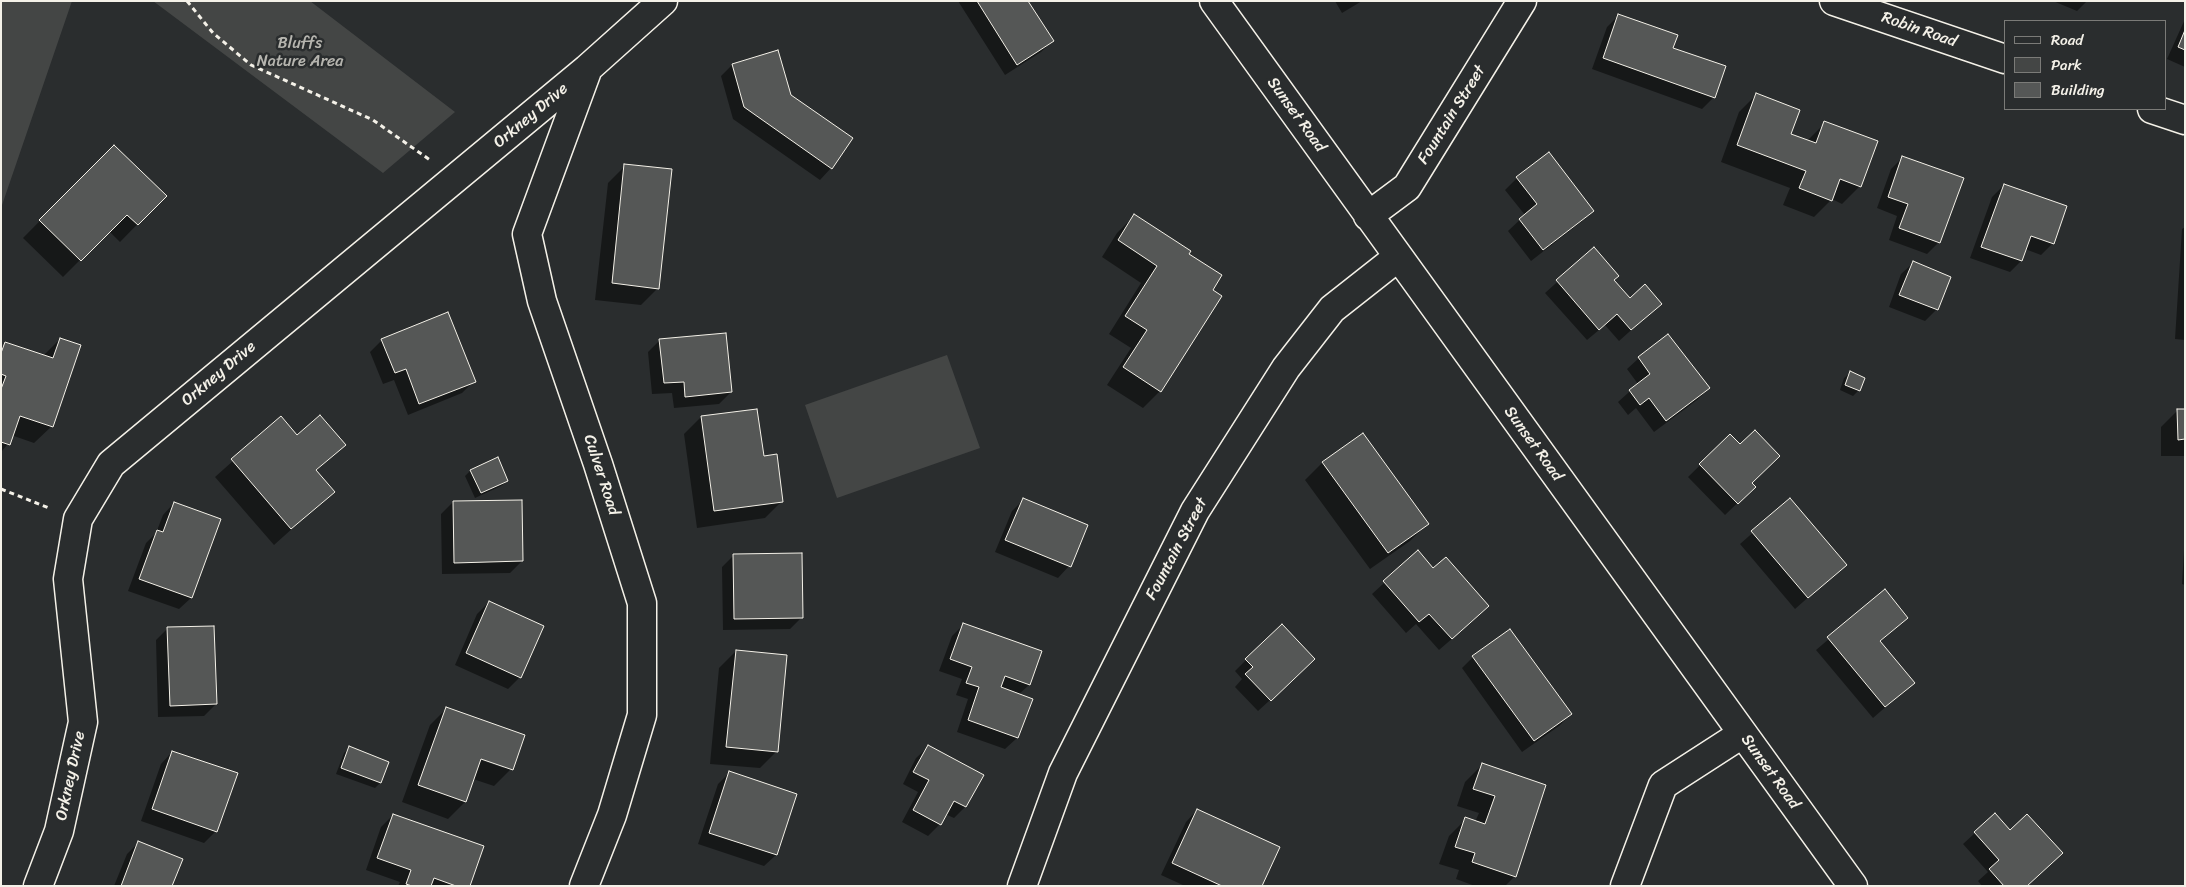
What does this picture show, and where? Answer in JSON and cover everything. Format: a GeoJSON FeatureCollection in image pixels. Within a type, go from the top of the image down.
{"type":"FeatureCollection","features":[{"type":"Feature","properties":{"kind":"street","name":"Orkney Drive"},"geometry":{"type":"LineString","coordinates":[[38,886],[59,831],[83,722],[68,579],[78,519],[111,464],[587,69],[663,1]]}},
{"type":"Feature","properties":{"kind":"street","name":"Sunset Road"},"geometry":{"type":"LineString","coordinates":[[1214,1],[1853,886]]}},
{"type":"Feature","properties":{"kind":"street","name":"Fountain Street"},"geometry":{"type":"LineString","coordinates":[[1368,216],[1407,187],[1522,1]]}},
{"type":"Feature","properties":{"kind":"street","name":"Robin Road"},"geometry":{"type":"LineString","coordinates":[[1834,1],[2004,59]]}},
{"type":"Feature","properties":{"kind":"street","name":"Culver Road"},"geometry":{"type":"LineString","coordinates":[[584,886],[612,815],[642,715],[642,603],[598,464],[542,301],[527,234],[587,69]]}},
{"type":"Feature","properties":{"kind":"street"},"geometry":{"type":"LineString","coordinates":[[2155,110],[2185,120]]}},
{"type":"Feature","properties":{"kind":"street","name":"Fountain Street"},"geometry":{"type":"LineString","coordinates":[[1022,886],[1063,773],[1195,511],[1286,368],[1332,309],[1398,256]]}},
{"type":"Feature","properties":{"kind":"street"},"geometry":{"type":"LineString","coordinates":[[1625,886],[1662,785],[1742,734]]}},
{"type":"Feature","properties":{"kind":"path"},"geometry":{"type":"LineString","coordinates":[[187,1],[213,32],[250,65],[373,120],[456,178]]}},
{"type":"Feature","properties":{"kind":"path"},"geometry":{"type":"LineString","coordinates":[[1,489],[78,519]]}},
{"type":"Feature","properties":{"kind":"green space"},"geometry":{"type":"Polygon","coordinates":[[[1,1],[72,1],[1,208],[1,1]]]}},
{"type":"Feature","properties":{"kind":"green space","name":"Bluffs Nature Area"},"geometry":{"type":"Polygon","coordinates":[[[153,1],[310,1],[455,112],[383,173],[153,1]]]}},
{"type":"Feature","properties":{"kind":"green space"},"geometry":{"type":"Polygon","coordinates":[[[947,355],[980,448],[837,498],[805,405],[947,355]]]}},
{"type":"Feature","properties":{"kind":"building"},"geometry":{"type":"Polygon","coordinates":[[[977,1],[1028,1],[1054,41],[1017,65],[977,1]]]}},
{"type":"Feature","properties":{"kind":"building"},"geometry":{"type":"Polygon","coordinates":[[[1618,14],[1678,35],[1673,48],[1726,66],[1715,98],[1603,58],[1618,14]]]}},
{"type":"Feature","properties":{"kind":"building"},"geometry":{"type":"Polygon","coordinates":[[[2185,30],[2185,50],[2178,47],[2185,30]]]}},
{"type":"Feature","properties":{"kind":"building"},"geometry":{"type":"Polygon","coordinates":[[[778,50],[791,95],[853,138],[832,169],[744,107],[732,64],[778,50]]]}},
{"type":"Feature","properties":{"kind":"building"},"geometry":{"type":"Polygon","coordinates":[[[1756,93],[1800,110],[1791,134],[1816,143],[1824,121],[1878,141],[1861,187],[1840,179],[1832,201],[1799,188],[1806,171],[1737,145],[1756,93]]]}},
{"type":"Feature","properties":{"kind":"building"},"geometry":{"type":"Polygon","coordinates":[[[114,145],[167,196],[138,225],[127,215],[81,261],[39,220],[114,145]]]}},
{"type":"Feature","properties":{"kind":"building"},"geometry":{"type":"Polygon","coordinates":[[[1549,152],[1594,211],[1543,250],[1519,219],[1537,204],[1516,177],[1549,152]]]}},
{"type":"Feature","properties":{"kind":"building"},"geometry":{"type":"Polygon","coordinates":[[[1902,156],[1964,178],[1940,243],[1899,228],[1908,204],[1888,197],[1902,156]]]}},
{"type":"Feature","properties":{"kind":"building"},"geometry":{"type":"Polygon","coordinates":[[[624,164],[672,169],[659,289],[612,283],[624,164]]]}},
{"type":"Feature","properties":{"kind":"building"},"geometry":{"type":"Polygon","coordinates":[[[2004,184],[2067,206],[2054,244],[2031,236],[2022,261],[1981,247],[2004,184]]]}},
{"type":"Feature","properties":{"kind":"building"},"geometry":{"type":"Polygon","coordinates":[[[1134,214],[1191,251],[1189,254],[1222,275],[1213,290],[1222,296],[1161,392],[1123,367],[1147,330],[1125,316],[1157,266],[1118,240],[1134,214]]]}},
{"type":"Feature","properties":{"kind":"building"},"geometry":{"type":"Polygon","coordinates":[[[1594,247],[1619,276],[1614,280],[1630,298],[1645,284],[1662,304],[1631,330],[1617,314],[1599,330],[1556,280],[1594,247]]]}},
{"type":"Feature","properties":{"kind":"building"},"geometry":{"type":"Polygon","coordinates":[[[1913,261],[1951,277],[1938,310],[1899,295],[1913,261]]]}},
{"type":"Feature","properties":{"kind":"building"},"geometry":{"type":"Polygon","coordinates":[[[448,312],[476,382],[419,404],[406,369],[395,373],[381,339],[448,312]]]}},
{"type":"Feature","properties":{"kind":"building"},"geometry":{"type":"Polygon","coordinates":[[[726,333],[732,392],[685,397],[684,382],[664,383],[659,339],[726,333]]]}},
{"type":"Feature","properties":{"kind":"building"},"geometry":{"type":"Polygon","coordinates":[[[1668,334],[1710,388],[1666,421],[1649,398],[1640,405],[1629,390],[1650,374],[1638,357],[1668,334]]]}},
{"type":"Feature","properties":{"kind":"building"},"geometry":{"type":"Polygon","coordinates":[[[60,338],[81,345],[53,427],[20,416],[10,445],[1,442],[1,389],[6,376],[1,374],[1,353],[5,342],[53,358],[60,338]]]}},
{"type":"Feature","properties":{"kind":"building"},"geometry":{"type":"Polygon","coordinates":[[[1850,371],[1865,378],[1860,391],[1845,385],[1850,371]]]}},
{"type":"Feature","properties":{"kind":"building"},"geometry":{"type":"Polygon","coordinates":[[[757,409],[764,456],[777,454],[783,502],[714,511],[701,416],[757,409]]]}},
{"type":"Feature","properties":{"kind":"building"},"geometry":{"type":"Polygon","coordinates":[[[2177,409],[2185,409],[2185,439],[2178,440],[2177,409]]]}},
{"type":"Feature","properties":{"kind":"building"},"geometry":{"type":"Polygon","coordinates":[[[320,415],[346,445],[316,470],[335,492],[291,529],[231,459],[281,416],[297,435],[320,415]]]}},
{"type":"Feature","properties":{"kind":"building"},"geometry":{"type":"Polygon","coordinates":[[[1755,430],[1780,456],[1752,483],[1756,487],[1738,504],[1699,464],[1730,434],[1740,444],[1755,430]]]}},
{"type":"Feature","properties":{"kind":"building"},"geometry":{"type":"Polygon","coordinates":[[[1363,433],[1429,524],[1388,553],[1322,462],[1363,433]]]}},
{"type":"Feature","properties":{"kind":"building"},"geometry":{"type":"Polygon","coordinates":[[[498,457],[508,481],[481,493],[470,470],[498,457]]]}},
{"type":"Feature","properties":{"kind":"building"},"geometry":{"type":"Polygon","coordinates":[[[1023,498],[1088,525],[1071,567],[1005,540],[1023,498]]]}},
{"type":"Feature","properties":{"kind":"building"},"geometry":{"type":"Polygon","coordinates":[[[1790,498],[1847,565],[1808,598],[1751,531],[1790,498]]]}},
{"type":"Feature","properties":{"kind":"building"},"geometry":{"type":"Polygon","coordinates":[[[522,500],[523,561],[454,563],[453,501],[522,500]]]}},
{"type":"Feature","properties":{"kind":"building"},"geometry":{"type":"Polygon","coordinates":[[[174,502],[221,519],[192,598],[139,579],[157,530],[163,532],[174,502]]]}},
{"type":"Feature","properties":{"kind":"building"},"geometry":{"type":"Polygon","coordinates":[[[1418,550],[1433,568],[1446,557],[1489,606],[1452,639],[1429,614],[1419,622],[1383,581],[1418,550]]]}},
{"type":"Feature","properties":{"kind":"building"},"geometry":{"type":"Polygon","coordinates":[[[802,553],[803,618],[734,619],[733,554],[802,553]]]}},
{"type":"Feature","properties":{"kind":"building"},"geometry":{"type":"Polygon","coordinates":[[[1885,589],[1908,618],[1880,641],[1915,683],[1885,707],[1827,637],[1885,589]]]}},
{"type":"Feature","properties":{"kind":"building"},"geometry":{"type":"Polygon","coordinates":[[[489,601],[544,626],[521,678],[466,653],[489,601]]]}},
{"type":"Feature","properties":{"kind":"building"},"geometry":{"type":"Polygon","coordinates":[[[963,623],[1042,651],[1030,685],[1005,676],[1001,687],[1033,699],[1018,738],[968,720],[979,687],[966,683],[972,667],[950,659],[963,623]]]}},
{"type":"Feature","properties":{"kind":"building"},"geometry":{"type":"Polygon","coordinates":[[[1282,624],[1315,659],[1271,701],[1245,674],[1253,667],[1245,659],[1282,624]]]}},
{"type":"Feature","properties":{"kind":"building"},"geometry":{"type":"Polygon","coordinates":[[[214,626],[217,704],[170,706],[167,627],[214,626]]]}},
{"type":"Feature","properties":{"kind":"building"},"geometry":{"type":"Polygon","coordinates":[[[1510,629],[1572,714],[1534,741],[1472,656],[1510,629]]]}},
{"type":"Feature","properties":{"kind":"building"},"geometry":{"type":"Polygon","coordinates":[[[736,650],[787,655],[778,752],[726,747],[736,650]]]}},
{"type":"Feature","properties":{"kind":"building"},"geometry":{"type":"Polygon","coordinates":[[[446,707],[525,735],[513,770],[481,759],[466,802],[418,785],[446,707]]]}},
{"type":"Feature","properties":{"kind":"building"},"geometry":{"type":"Polygon","coordinates":[[[928,745],[984,775],[966,807],[954,801],[941,825],[913,810],[929,780],[913,772],[928,745]]]}},
{"type":"Feature","properties":{"kind":"building"},"geometry":{"type":"Polygon","coordinates":[[[349,746],[389,762],[381,783],[341,768],[349,746]]]}},
{"type":"Feature","properties":{"kind":"building"},"geometry":{"type":"Polygon","coordinates":[[[172,751],[238,773],[217,832],[152,809],[172,751]]]}},
{"type":"Feature","properties":{"kind":"building"},"geometry":{"type":"Polygon","coordinates":[[[1482,763],[1546,785],[1516,877],[1472,862],[1475,853],[1455,847],[1465,817],[1485,824],[1495,796],[1473,789],[1482,763]]]}},
{"type":"Feature","properties":{"kind":"building"},"geometry":{"type":"Polygon","coordinates":[[[729,771],[797,794],[777,855],[709,833],[729,771]]]}},
{"type":"Feature","properties":{"kind":"building"},"geometry":{"type":"Polygon","coordinates":[[[1197,809],[1280,847],[1262,886],[1222,886],[1172,863],[1197,809]]]}},
{"type":"Feature","properties":{"kind":"building"},"geometry":{"type":"Polygon","coordinates":[[[1995,813],[2010,830],[2027,814],[2063,853],[2027,886],[2004,886],[1989,869],[1999,860],[1974,832],[1995,813]]]}},
{"type":"Feature","properties":{"kind":"building"},"geometry":{"type":"Polygon","coordinates":[[[393,814],[484,846],[470,886],[456,886],[434,878],[431,886],[412,886],[406,884],[411,870],[377,858],[393,814]]]}},
{"type":"Feature","properties":{"kind":"building"},"geometry":{"type":"Polygon","coordinates":[[[138,841],[183,859],[172,886],[121,886],[138,841]]]}}]}
